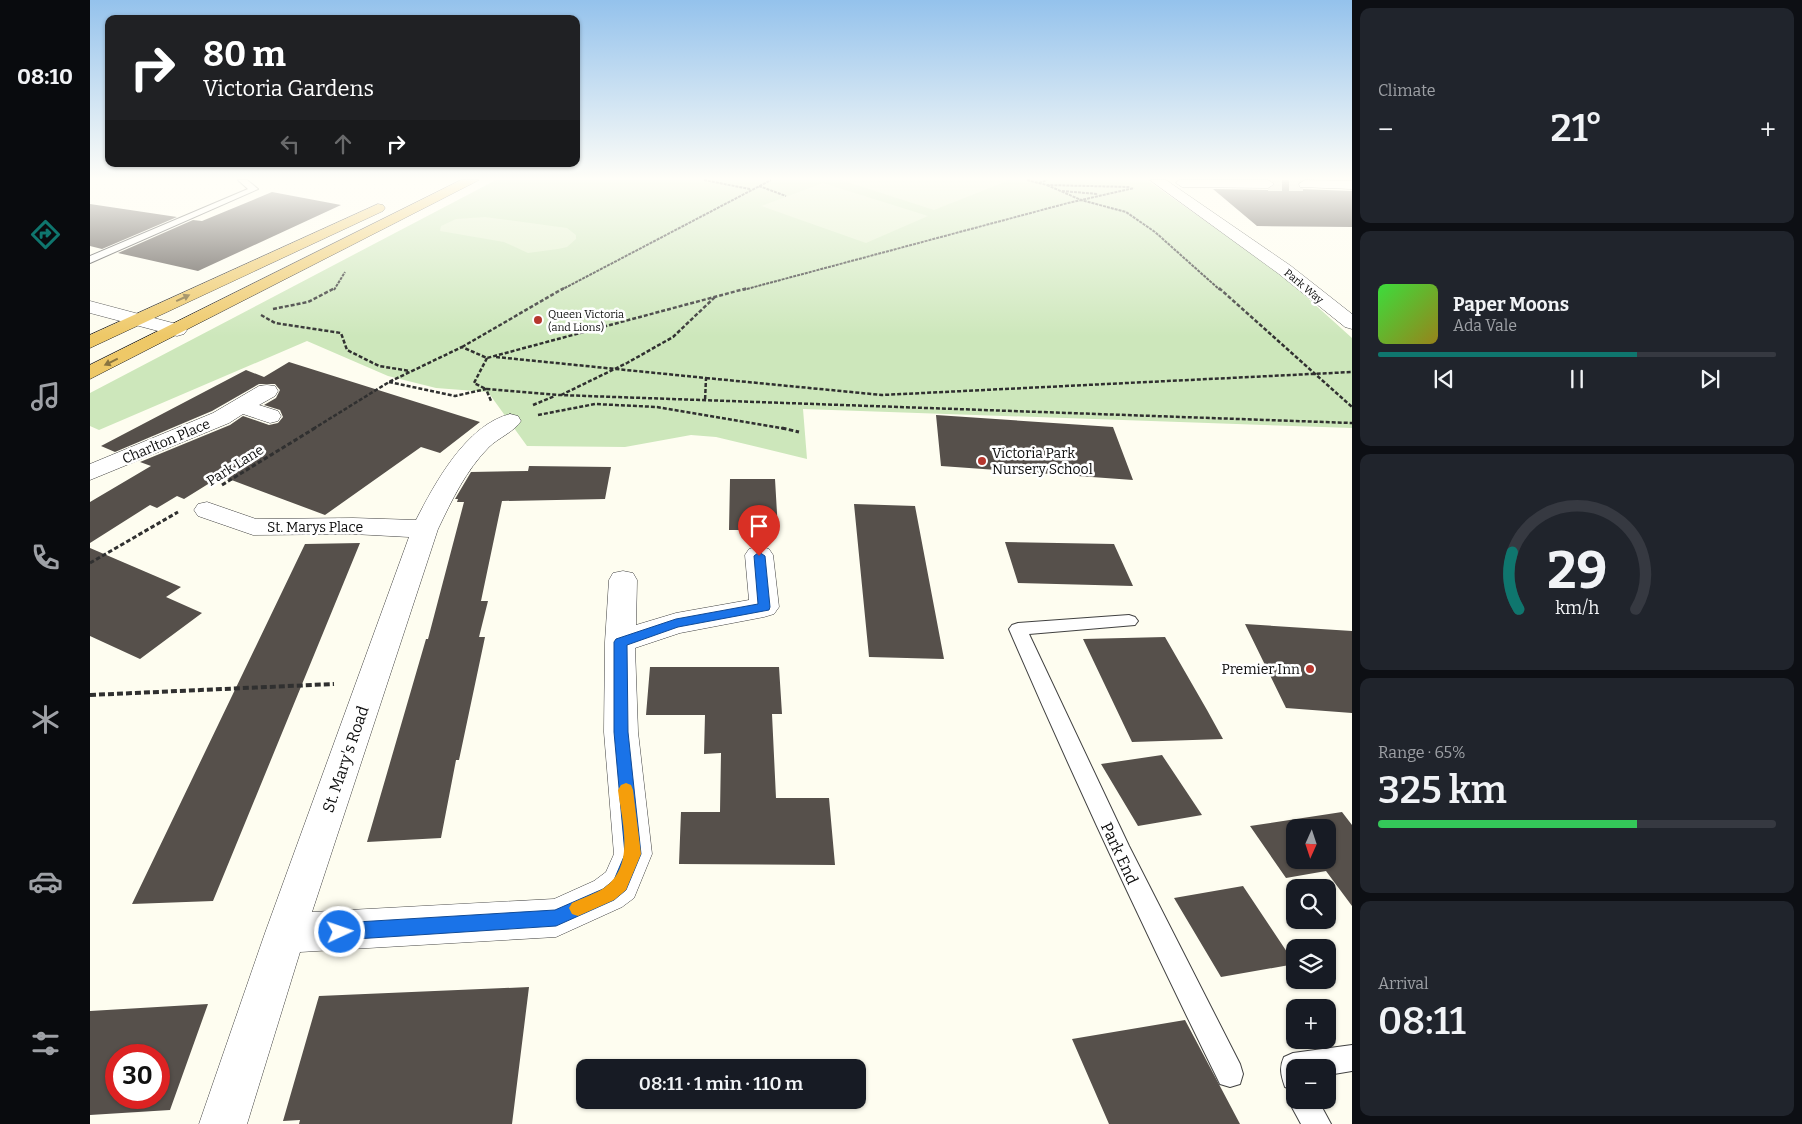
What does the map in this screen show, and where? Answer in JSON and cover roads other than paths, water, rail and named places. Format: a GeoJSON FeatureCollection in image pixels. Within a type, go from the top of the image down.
{"type":"FeatureCollection","features":[{"type":"Feature","properties":{"kind":"highway"},"geometry":{"type":"LineString","coordinates":[[92,340],[326,232]]}},
{"type":"Feature","properties":{"kind":"highway"},"geometry":{"type":"LineString","coordinates":[[90,373],[370,232]]}},
{"type":"Feature","properties":{"kind":"highway"},"geometry":{"type":"LineString","coordinates":[[92,340],[127,336],[158,324],[284,264],[353,241]]}},
{"type":"Feature","properties":{"kind":"street","name":"Park Way"},"geometry":{"type":"LineString","coordinates":[[1232,232],[1352,323]]}},
{"type":"Feature","properties":{"kind":"street"},"geometry":{"type":"LineString","coordinates":[[90,307],[177,330]]}},
{"type":"Feature","properties":{"kind":"street","name":"Charlton Place"},"geometry":{"type":"LineString","coordinates":[[90,473],[221,418],[267,391]]}},
{"type":"Feature","properties":{"kind":"street"},"geometry":{"type":"LineString","coordinates":[[241,406],[270,416]]}},
{"type":"Feature","properties":{"kind":"street","name":"St. Mary's Road"},"geometry":{"type":"LineString","coordinates":[[223,1124],[285,934],[425,529],[446,486],[475,447],[510,421]]}},
{"type":"Feature","properties":{"kind":"street","name":"St. Marys Place"},"geometry":{"type":"LineString","coordinates":[[207,510],[253,527],[354,526],[425,529]]}},
{"type":"Feature","properties":{"kind":"street"},"geometry":{"type":"LineString","coordinates":[[620,642],[676,623],[764,607],[759,556]]}},
{"type":"Feature","properties":{"kind":"street"},"geometry":{"type":"LineString","coordinates":[[285,934],[556,918],[608,894],[620,885],[633,854],[621,732],[620,642],[624,580]]}},
{"type":"Feature","properties":{"kind":"lane"},"geometry":{"type":"LineString","coordinates":[[90,260],[154,232]]}},
{"type":"Feature","properties":{"kind":"lane","name":"Park End"},"geometry":{"type":"LineString","coordinates":[[1129,621],[1018,629],[1053,710],[1160,936],[1230,1074]]}},
{"type":"Feature","properties":{"kind":"lane"},"geometry":{"type":"LineString","coordinates":[[1336,1060],[1352,1058]]}},
{"type":"Feature","properties":{"kind":"lane"},"geometry":{"type":"LineString","coordinates":[[1308,1109],[1317,1124]]}},
{"type":"Feature","properties":{"kind":"place","name":"Queen Victoria (and Lions)"},"geometry":{"type":"Point","coordinates":[538,320]}},
{"type":"Feature","properties":{"kind":"place","name":"Victoria Park Nursery School"},"geometry":{"type":"Point","coordinates":[982,461]}},
{"type":"Feature","properties":{"kind":"place","name":"Premier Inn"},"geometry":{"type":"Point","coordinates":[1310,669]}}]}
